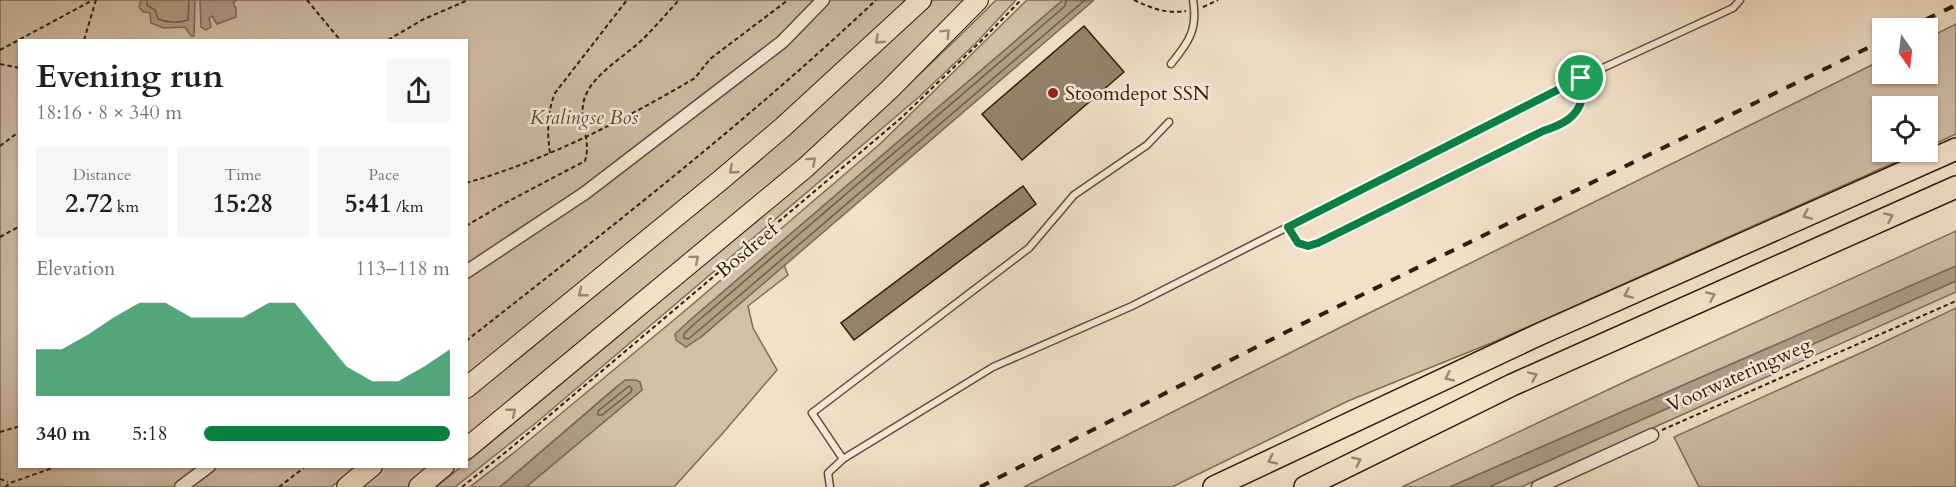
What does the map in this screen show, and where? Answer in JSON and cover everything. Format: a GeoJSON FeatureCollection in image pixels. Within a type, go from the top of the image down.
{"type":"FeatureCollection","features":[{"type":"Feature","properties":{"kind":"highway"},"geometry":{"type":"LineString","coordinates":[[468,386],[731,172],[921,0]]}},
{"type":"Feature","properties":{"kind":"highway","name":"Bosdreef"},"geometry":{"type":"LineString","coordinates":[[468,447],[806,166],[890,89],[978,0]]}},
{"type":"Feature","properties":{"kind":"highway"},"geometry":{"type":"LineString","coordinates":[[1214,487],[1540,334],[1956,149]]}},
{"type":"Feature","properties":{"kind":"highway"},"geometry":{"type":"LineString","coordinates":[[1305,487],[1512,385],[1956,187]]}},
{"type":"Feature","properties":{"kind":"highway"},"geometry":{"type":"LineString","coordinates":[[347,487],[370,468]]}},
{"type":"Feature","properties":{"kind":"highway"},"geometry":{"type":"LineString","coordinates":[[419,487],[442,468]]}},
{"type":"Feature","properties":{"kind":"street"},"geometry":{"type":"LineString","coordinates":[[468,271],[585,193],[782,42],[823,0]]}},
{"type":"Feature","properties":{"kind":"street","name":"Voorwateringweg"},"geometry":{"type":"LineString","coordinates":[[1538,487],[1652,435]]}},
{"type":"Feature","properties":{"kind":"street"},"geometry":{"type":"LineString","coordinates":[[181,487],[206,468]]}},
{"type":"Feature","properties":{"kind":"lane"},"geometry":{"type":"LineString","coordinates":[[1171,64],[1186,46],[1194,28],[1193,0]]}},
{"type":"Feature","properties":{"kind":"lane"},"geometry":{"type":"LineString","coordinates":[[830,487],[828,473],[843,459],[993,367],[1132,306],[1581,78],[1733,8],[1740,0]]}},
{"type":"Feature","properties":{"kind":"lane"},"geometry":{"type":"LineString","coordinates":[[1288,227],[1298,243],[1308,246],[1318,243],[1563,123],[1576,112],[1580,103],[1583,85],[1581,78]]}},
{"type":"Feature","properties":{"kind":"lane"},"geometry":{"type":"LineString","coordinates":[[843,459],[812,413],[1029,248],[1074,195],[1147,146],[1169,122]]}},
{"type":"Feature","properties":{"kind":"path"},"geometry":{"type":"LineString","coordinates":[[84,39],[95,0]]}},
{"type":"Feature","properties":{"kind":"path"},"geometry":{"type":"LineString","coordinates":[[21,39],[95,0]]}},
{"type":"Feature","properties":{"kind":"path"},"geometry":{"type":"LineString","coordinates":[[307,0],[339,39]]}},
{"type":"Feature","properties":{"kind":"path"},"geometry":{"type":"LineString","coordinates":[[390,39],[422,20],[468,0]]}},
{"type":"Feature","properties":{"kind":"path"},"geometry":{"type":"LineString","coordinates":[[550,153],[548,123],[555,93],[627,0]]}},
{"type":"Feature","properties":{"kind":"path"},"geometry":{"type":"LineString","coordinates":[[468,225],[585,161],[588,153],[583,116],[586,94],[598,77],[644,38],[679,0]]}},
{"type":"Feature","properties":{"kind":"path"},"geometry":{"type":"LineString","coordinates":[[468,182],[501,173],[586,137],[683,86],[695,78],[710,59],[788,0]]}},
{"type":"Feature","properties":{"kind":"path"},"geometry":{"type":"LineString","coordinates":[[468,339],[694,160],[817,56],[876,0]]}},
{"type":"Feature","properties":{"kind":"path","name":"Bosdreef"},"geometry":{"type":"LineString","coordinates":[[462,487],[521,440],[900,119],[1021,0]]}},
{"type":"Feature","properties":{"kind":"path"},"geometry":{"type":"LineString","coordinates":[[1134,0],[1169,12],[1195,10],[1218,0]]}},
{"type":"Feature","properties":{"kind":"path"},"geometry":{"type":"LineString","coordinates":[[0,50],[18,41]]}},
{"type":"Feature","properties":{"kind":"path"},"geometry":{"type":"LineString","coordinates":[[0,64],[18,68]]}},
{"type":"Feature","properties":{"kind":"path"},"geometry":{"type":"LineString","coordinates":[[0,146],[18,132]]}},
{"type":"Feature","properties":{"kind":"path"},"geometry":{"type":"LineString","coordinates":[[0,237],[18,227]]}},
{"type":"Feature","properties":{"kind":"path","name":"Voorwateringweg"},"geometry":{"type":"LineString","coordinates":[[1652,435],[1956,301]]}},
{"type":"Feature","properties":{"kind":"path"},"geometry":{"type":"LineString","coordinates":[[0,432],[18,427]]}},
{"type":"Feature","properties":{"kind":"path"},"geometry":{"type":"LineString","coordinates":[[5,487],[10,483],[52,468]]}},
{"type":"Feature","properties":{"kind":"path"},"geometry":{"type":"LineString","coordinates":[[279,487],[303,468]]}},
{"type":"Feature","properties":{"kind":"path"},"geometry":{"type":"LineString","coordinates":[[0,479],[10,483]]}},
{"type":"Feature","properties":{"kind":"green space","name":"Kralingse Bos"},"geometry":{"type":"Polygon","coordinates":[[[0,0],[906,0],[746,147],[468,375],[468,39],[18,39],[18,468],[355,468],[331,487],[0,487],[0,0]]]}},
{"type":"Feature","properties":{"kind":"green space"},"geometry":{"type":"Polygon","coordinates":[[[933,0],[972,0],[872,97],[468,438],[468,398],[590,299],[874,57],[933,0]]]}},
{"type":"Feature","properties":{"kind":"green space"},"geometry":{"type":"Polygon","coordinates":[[[996,0],[1016,0],[976,43],[920,96],[537,422],[455,487],[436,487],[460,468],[468,468],[468,461],[804,178],[902,91],[996,0]]]}},
{"type":"Feature","properties":{"kind":"green space"},"geometry":{"type":"Polygon","coordinates":[[[1027,0],[1063,0],[688,322],[699,338],[701,337],[784,265],[788,275],[748,306],[753,328],[777,370],[674,487],[526,487],[642,390],[640,382],[631,380],[616,387],[500,487],[470,487],[687,309],[880,144],[1027,0]]]}},
{"type":"Feature","properties":{"kind":"green space"},"geometry":{"type":"Polygon","coordinates":[[[1956,24],[1956,134],[1938,142],[1938,96],[1872,96],[1872,162],[1896,162],[1496,341],[1348,401],[1172,487],[1024,487],[1357,319],[1872,65],[1872,84],[1938,84],[1938,33],[1956,24]]]}},
{"type":"Feature","properties":{"kind":"green space"},"geometry":{"type":"Polygon","coordinates":[[[1956,231],[1956,266],[1450,487],[1402,487],[1633,378],[1956,231]]]}},
{"type":"Feature","properties":{"kind":"green space"},"geometry":{"type":"Polygon","coordinates":[[[1956,281],[1956,292],[1521,487],[1489,487],[1956,281]]]}},
{"type":"Feature","properties":{"kind":"green space"},"geometry":{"type":"Polygon","coordinates":[[[1956,308],[1956,487],[1699,487],[1674,437],[1956,308]]]}},
{"type":"Feature","properties":{"kind":"green space"},"geometry":{"type":"Polygon","coordinates":[[[382,468],[433,468],[409,487],[358,487],[382,468]]]}},
{"type":"Feature","properties":{"kind":"water"},"geometry":{"type":"Polygon","coordinates":[[[141,0],[195,0],[194,36],[191,36],[185,27],[163,28],[151,23],[150,13],[143,12],[139,7],[141,0]]]}},
{"type":"Feature","properties":{"kind":"water"},"geometry":{"type":"Polygon","coordinates":[[[200,0],[237,0],[233,3],[236,8],[236,17],[217,24],[212,16],[209,18],[211,27],[206,30],[201,27],[200,0]]]}},
{"type":"Feature","properties":{"kind":"water"},"geometry":{"type":"Polygon","coordinates":[[[1063,0],[1093,1],[701,337],[686,347],[676,340],[675,334],[688,322],[1063,0]]]}},
{"type":"Feature","properties":{"kind":"water"},"geometry":{"type":"Polygon","coordinates":[[[1956,266],[1956,281],[1489,487],[1450,487],[1956,266]]]}},
{"type":"Feature","properties":{"kind":"water"},"geometry":{"type":"Polygon","coordinates":[[[625,380],[640,382],[642,390],[526,487],[500,487],[625,380]]]}},
{"type":"Feature","properties":{"kind":"building","name":"Stoomdepot SSN"},"geometry":{"type":"Polygon","coordinates":[[[1084,26],[1124,72],[1022,160],[982,114],[1084,26]]]}},
{"type":"Feature","properties":{"kind":"building"},"geometry":{"type":"Polygon","coordinates":[[[1023,186],[1036,204],[854,340],[841,323],[1023,186]]]}},
{"type":"Feature","properties":{"kind":"railway"},"geometry":{"type":"LineString","coordinates":[[1929,18],[1956,5]]}},
{"type":"Feature","properties":{"kind":"railway"},"geometry":{"type":"LineString","coordinates":[[980,487],[1300,325],[1872,46]]}},
{"type":"Feature","properties":{"kind":"place","name":"Stoomdepot SSN"},"geometry":{"type":"Point","coordinates":[1053,93]}},
{"type":"Feature","properties":{"kind":"route"},"geometry":{"type":"LineString","coordinates":[[1581,78],[1583,85],[1580,103],[1576,112],[1563,123],[1313,245],[1298,243],[1288,227],[1362,190],[1581,78]]}}]}
